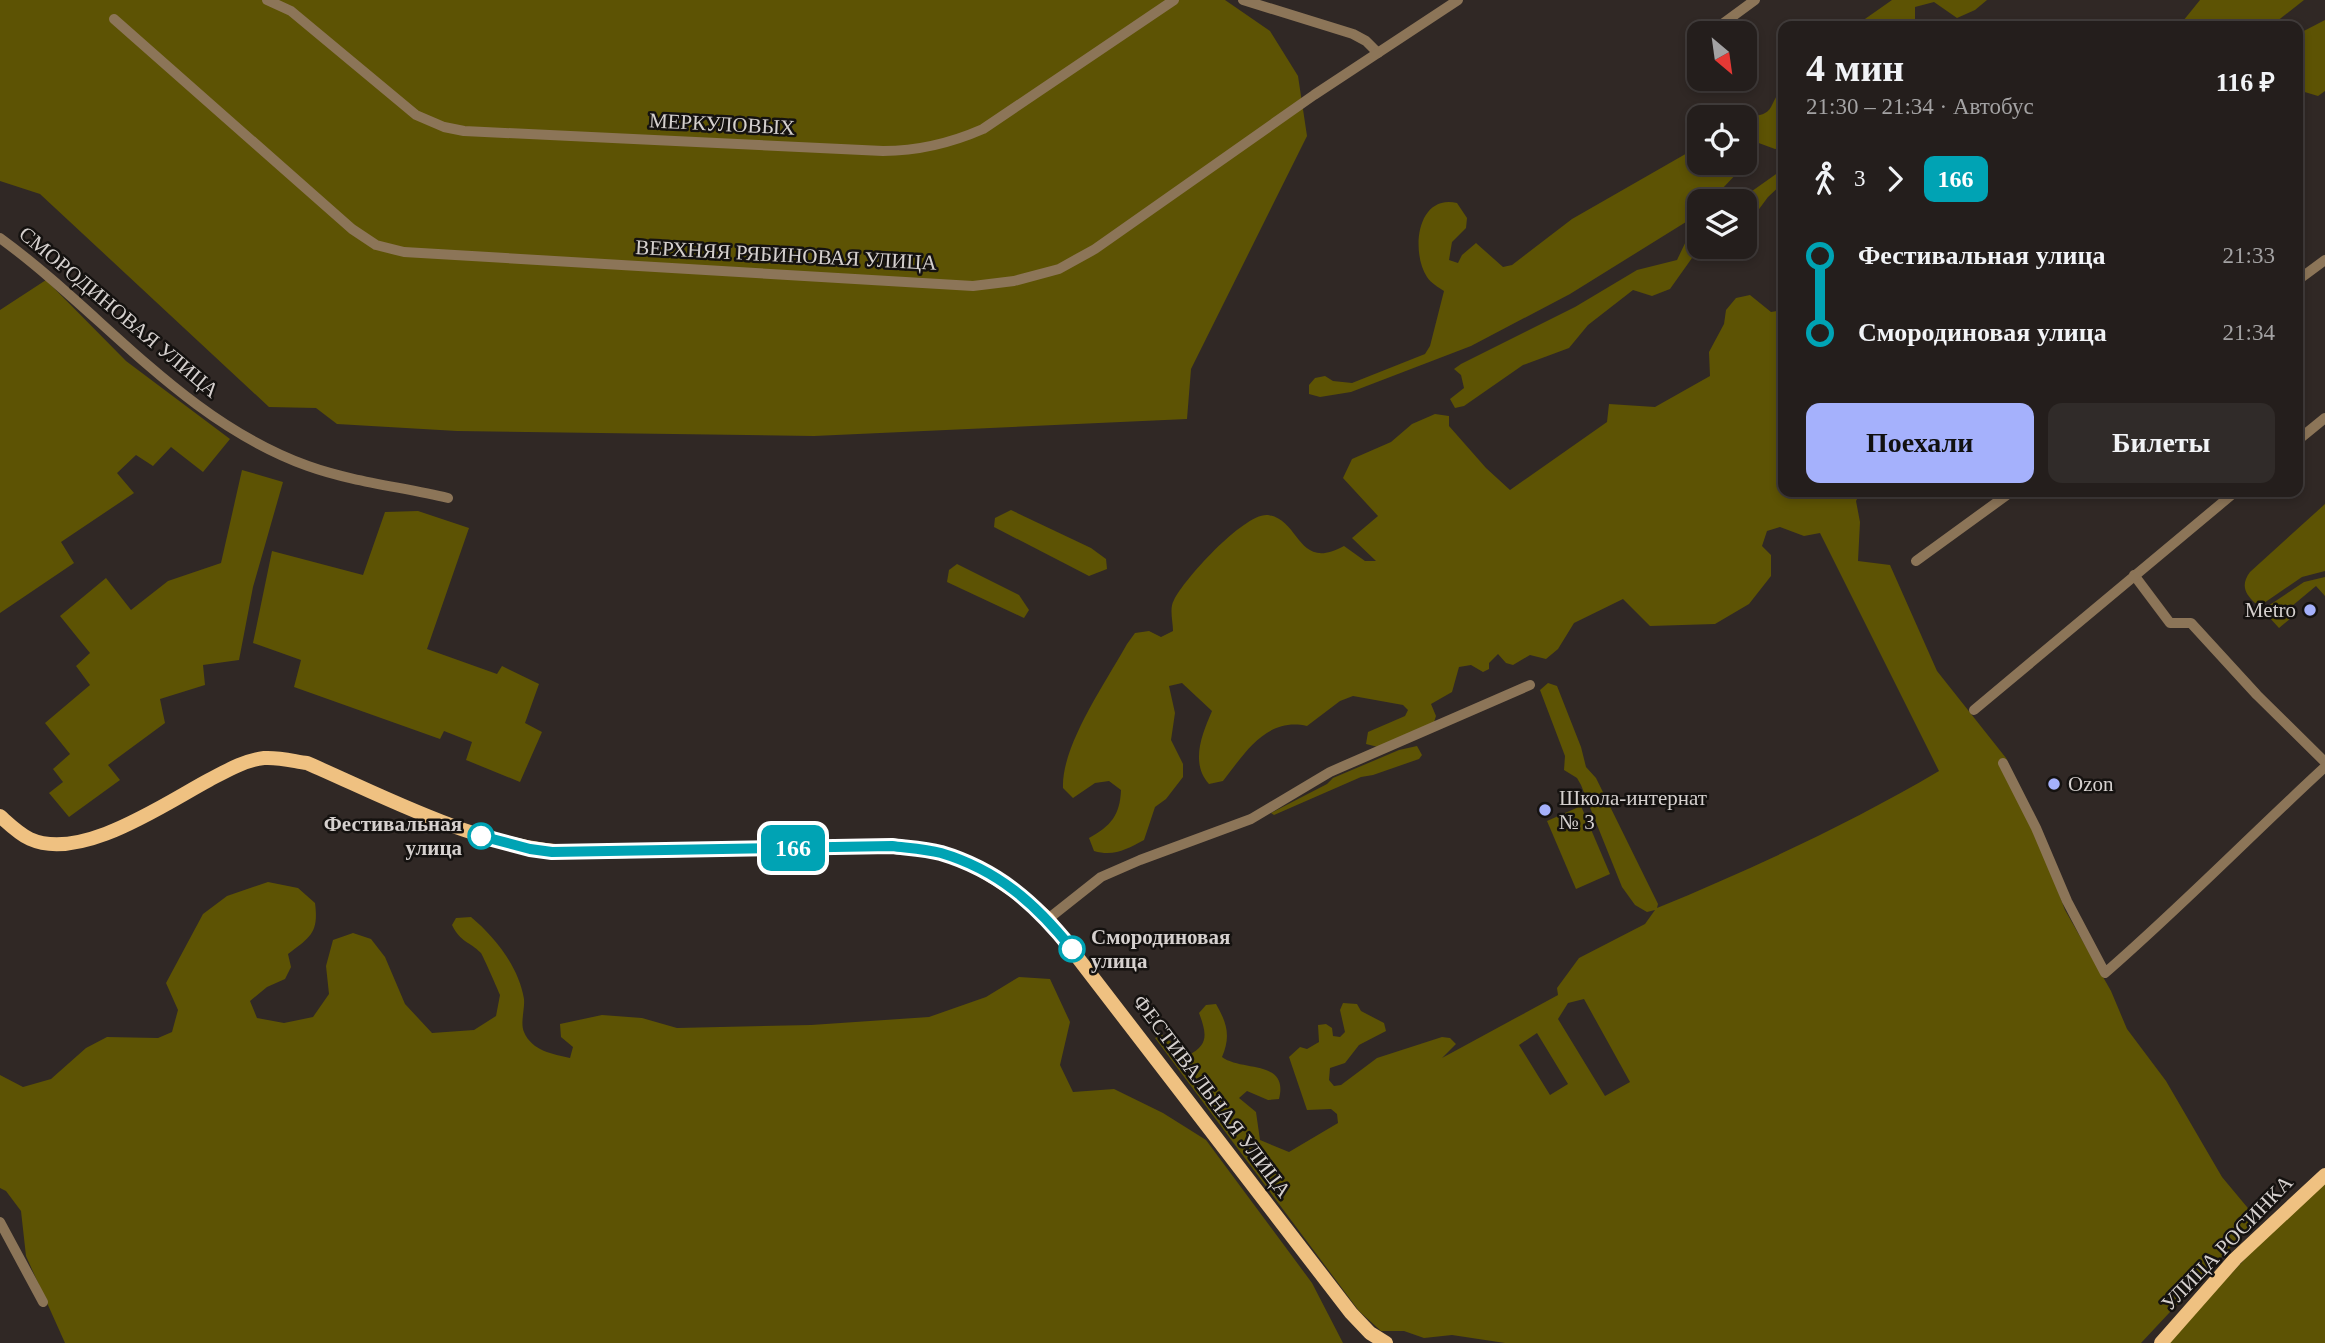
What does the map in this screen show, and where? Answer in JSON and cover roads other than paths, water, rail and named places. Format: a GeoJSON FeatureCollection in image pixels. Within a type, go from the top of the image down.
{"type":"FeatureCollection","features":[{"type":"Feature","properties":{"kind":"main road","name":"ФЕСТИВАЛЬНАЯ УЛИЦА"},"geometry":{"type":"LineString","coordinates":[[0,816],[30,839],[49,844],[86,841],[116,829],[226,772],[262,758],[278,758],[307,764],[481,836],[530,849],[576,852],[892,846],[940,853],[986,871],[1017,891],[1048,919],[1351,1313],[1370,1333],[1386,1343]]}},
{"type":"Feature","properties":{"kind":"main road","name":"УЛИЦА РОСИНКА"},"geometry":{"type":"LineString","coordinates":[[2161,1343],[2235,1259],[2325,1175]]}},
{"type":"Feature","properties":{"kind":"street","name":"МЕРКУЛОВЫХ"},"geometry":{"type":"LineString","coordinates":[[267,0],[291,11],[416,115],[444,127],[464,131],[898,151],[943,144],[983,129],[1174,0]]}},
{"type":"Feature","properties":{"kind":"street"},"geometry":{"type":"LineString","coordinates":[[1243,0],[1353,34],[1366,41],[1378,53]]}},
{"type":"Feature","properties":{"kind":"street","name":"ВЕРХНЯЯ РЯБИНОВАЯ УЛИЦА"},"geometry":{"type":"LineString","coordinates":[[114,19],[352,229],[376,245],[404,253],[973,286],[1014,281],[1059,269],[1095,249],[1458,0]]}},
{"type":"Feature","properties":{"kind":"street"},"geometry":{"type":"LineString","coordinates":[[1726,21],[1755,0]]}},
{"type":"Feature","properties":{"kind":"street","name":"СМОРОДИНОВАЯ УЛИЦА"},"geometry":{"type":"LineString","coordinates":[[0,237],[31,261],[185,398],[242,435],[307,465],[361,480],[448,498]]}},
{"type":"Feature","properties":{"kind":"street"},"geometry":{"type":"LineString","coordinates":[[2303,276],[2325,260]]}},
{"type":"Feature","properties":{"kind":"street"},"geometry":{"type":"LineString","coordinates":[[2303,436],[2325,418]]}},
{"type":"Feature","properties":{"kind":"street"},"geometry":{"type":"LineString","coordinates":[[1916,561],[2004,497]]}},
{"type":"Feature","properties":{"kind":"street"},"geometry":{"type":"LineString","coordinates":[[1974,710],[2229,497]]}},
{"type":"Feature","properties":{"kind":"street"},"geometry":{"type":"LineString","coordinates":[[2134,575],[2170,623],[2191,623],[2257,695],[2325,762]]}},
{"type":"Feature","properties":{"kind":"street"},"geometry":{"type":"LineString","coordinates":[[1048,919],[1101,877],[1251,819],[1330,772],[1530,685]]}},
{"type":"Feature","properties":{"kind":"street"},"geometry":{"type":"LineString","coordinates":[[2003,763],[2036,828],[2067,901],[2105,973],[2154,931],[2232,853],[2325,767]]}},
{"type":"Feature","properties":{"kind":"street"},"geometry":{"type":"LineString","coordinates":[[0,1222],[43,1302]]}},
{"type":"Feature","properties":{"kind":"place","name":"Metro"},"geometry":{"type":"Point","coordinates":[2310,610]}},
{"type":"Feature","properties":{"kind":"place","name":"Ozon"},"geometry":{"type":"Point","coordinates":[2054,784]}},
{"type":"Feature","properties":{"kind":"place","name":"Школа-интернат № 3"},"geometry":{"type":"Point","coordinates":[1545,810]}},
{"type":"Feature","properties":{"kind":"place","name":"Фестивальная улица"},"geometry":{"type":"Point","coordinates":[481,836]}},
{"type":"Feature","properties":{"kind":"place","name":"Смородиновая улица"},"geometry":{"type":"Point","coordinates":[1072,949]}}]}
